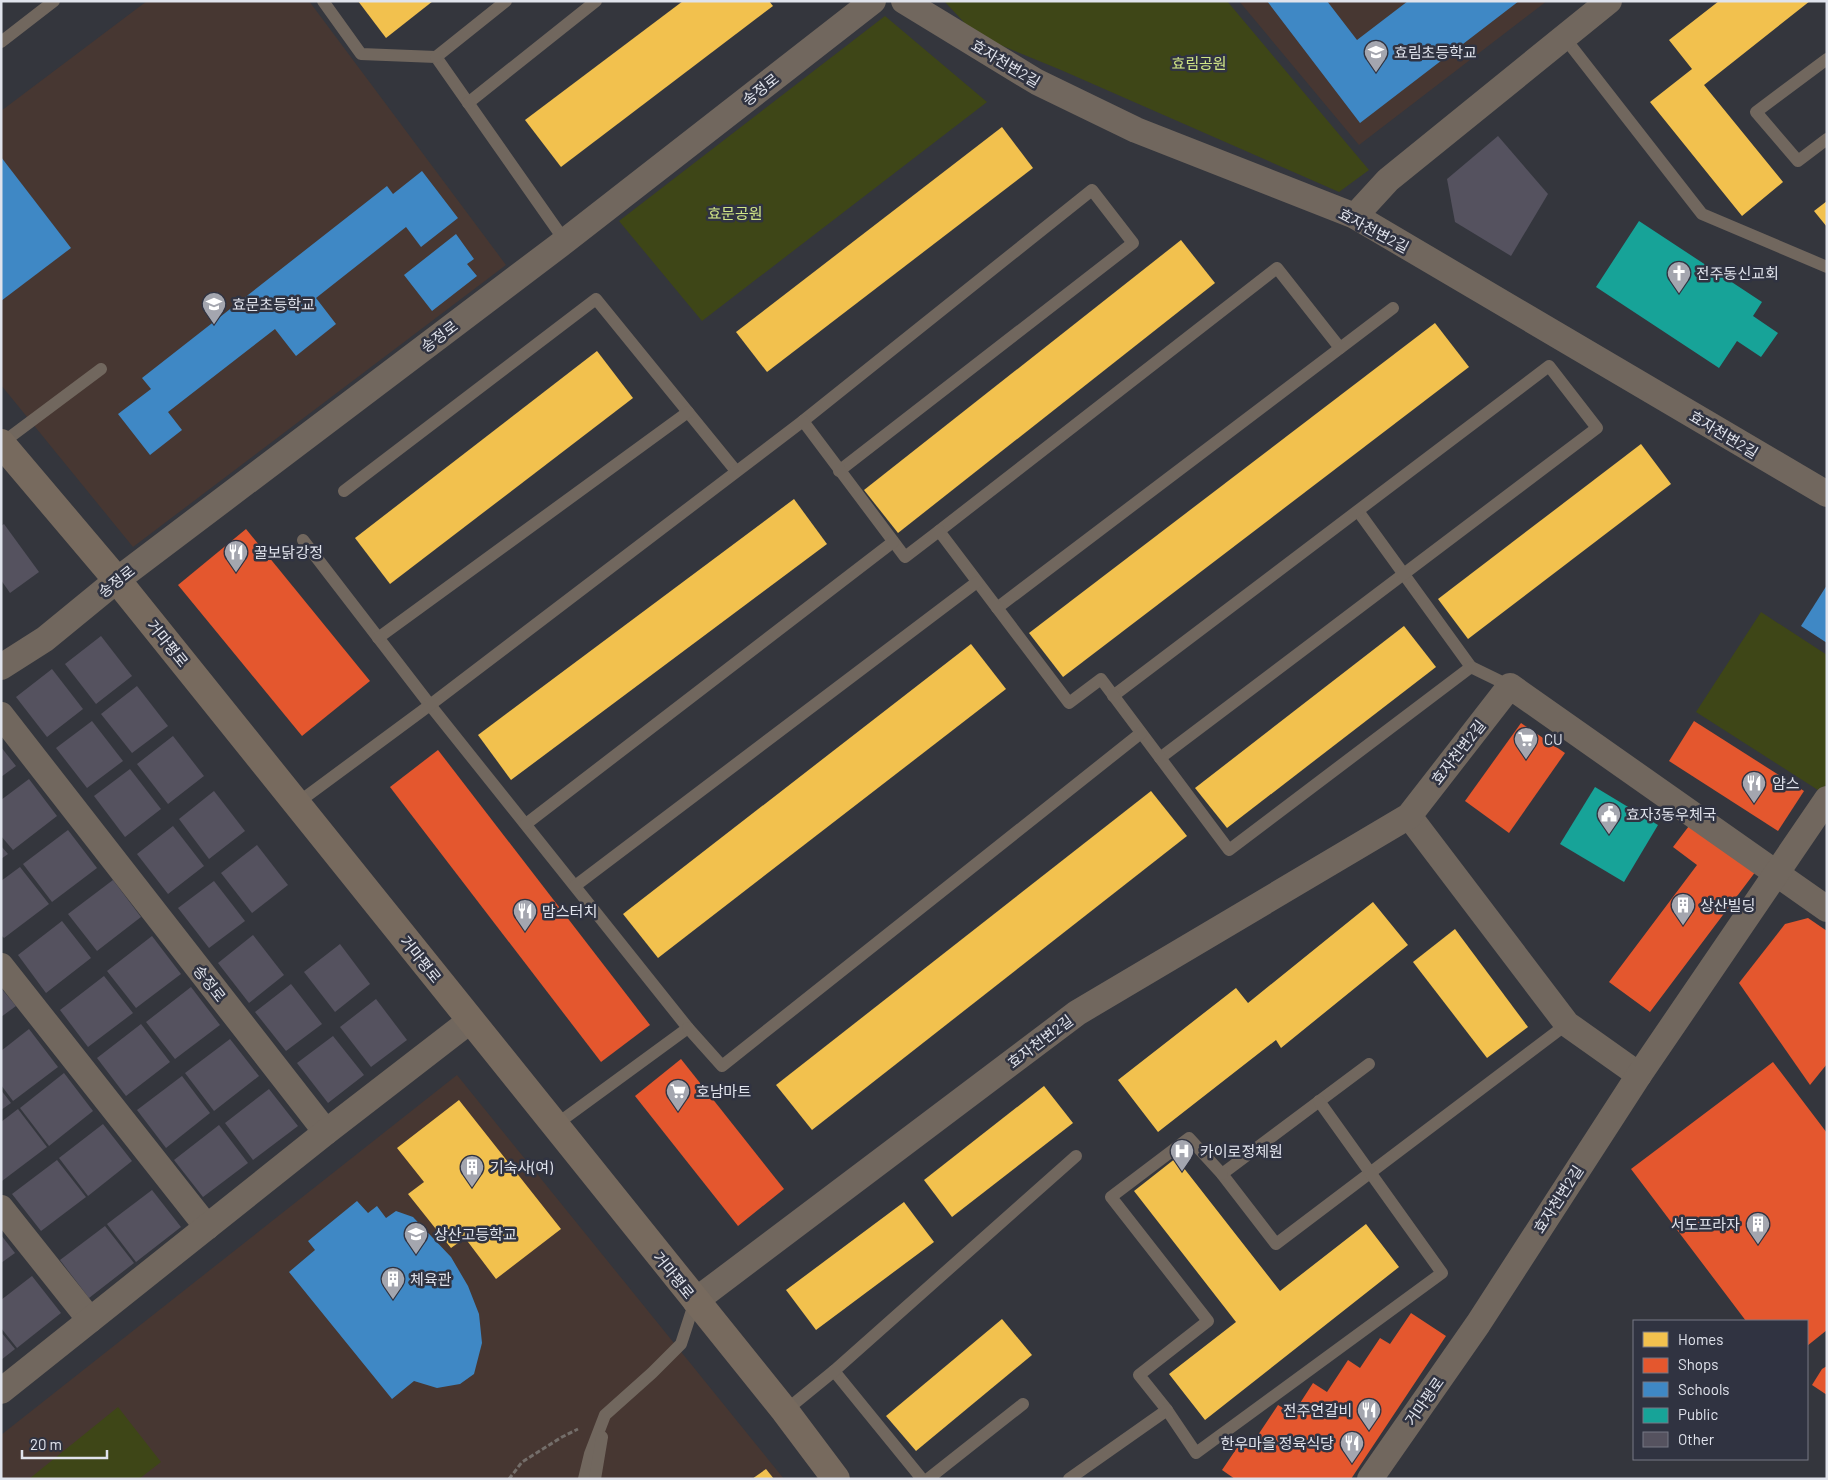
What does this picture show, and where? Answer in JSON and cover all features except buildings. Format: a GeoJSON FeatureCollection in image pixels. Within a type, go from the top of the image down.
{"type":"FeatureCollection","features":[{"type":"Feature","properties":{"kind":"street","name":"송정로"},"geometry":{"type":"LineString","coordinates":[[1,667],[45,639],[117,580],[565,241],[873,1]]}},
{"type":"Feature","properties":{"kind":"street","name":"효자천변2길"},"geometry":{"type":"LineString","coordinates":[[904,1],[1037,82],[1136,130],[1355,216],[1827,494]]}},
{"type":"Feature","properties":{"kind":"street"},"geometry":{"type":"LineString","coordinates":[[1355,216],[1388,180],[1609,1]]}},
{"type":"Feature","properties":{"kind":"street","name":"거마평로"},"geometry":{"type":"LineString","coordinates":[[1,443],[117,580],[784,1411],[836,1479]]}},
{"type":"Feature","properties":{"kind":"street","name":"효자천변2길"},"geometry":{"type":"LineString","coordinates":[[695,1301],[1077,1013],[1409,816],[1510,686]]}},
{"type":"Feature","properties":{"kind":"street"},"geometry":{"type":"LineString","coordinates":[[1510,686],[1827,909]]}},
{"type":"Feature","properties":{"kind":"street","name":"송정로"},"geometry":{"type":"LineString","coordinates":[[1,715],[326,1132]]}},
{"type":"Feature","properties":{"kind":"street","name":"효자천변2길"},"geometry":{"type":"LineString","coordinates":[[1478,1324],[1639,1075],[1827,799]]}},
{"type":"Feature","properties":{"kind":"street"},"geometry":{"type":"LineString","coordinates":[[1409,816],[1567,1024],[1639,1075]]}},
{"type":"Feature","properties":{"kind":"street"},"geometry":{"type":"LineString","coordinates":[[1,966],[207,1227]]}},
{"type":"Feature","properties":{"kind":"street"},"geometry":{"type":"LineString","coordinates":[[1,1391],[326,1132],[471,1020]]}},
{"type":"Feature","properties":{"kind":"street"},"geometry":{"type":"LineString","coordinates":[[1,1208],[90,1320]]}},
{"type":"Feature","properties":{"kind":"street","name":"거마평로"},"geometry":{"type":"LineString","coordinates":[[1370,1479],[1478,1324]]}},
{"type":"Feature","properties":{"kind":"lane"},"geometry":{"type":"LineString","coordinates":[[1,42],[54,1]]}},
{"type":"Feature","properties":{"kind":"lane"},"geometry":{"type":"LineString","coordinates":[[323,1],[361,54],[436,57],[506,1]]}},
{"type":"Feature","properties":{"kind":"lane"},"geometry":{"type":"LineString","coordinates":[[468,103],[596,1]]}},
{"type":"Feature","properties":{"kind":"lane"},"geometry":{"type":"LineString","coordinates":[[1564,37],[1702,214],[1827,267]]}},
{"type":"Feature","properties":{"kind":"lane"},"geometry":{"type":"LineString","coordinates":[[436,57],[565,241]]}},
{"type":"Feature","properties":{"kind":"lane"},"geometry":{"type":"LineString","coordinates":[[1827,59],[1756,112],[1798,161],[1827,139]]}},
{"type":"Feature","properties":{"kind":"lane"},"geometry":{"type":"LineString","coordinates":[[296,804],[430,705],[803,421],[1092,190],[1133,243],[839,471]]}},
{"type":"Feature","properties":{"kind":"lane"},"geometry":{"type":"LineString","coordinates":[[803,421],[905,558],[1277,268],[1340,348]]}},
{"type":"Feature","properties":{"kind":"lane"},"geometry":{"type":"LineString","coordinates":[[344,491],[596,300],[736,471]]}},
{"type":"Feature","properties":{"kind":"lane"},"geometry":{"type":"LineString","coordinates":[[997,608],[1393,308]]}},
{"type":"Feature","properties":{"kind":"lane"},"geometry":{"type":"LineString","coordinates":[[1113,696],[1549,366],[1597,428],[1160,758]]}},
{"type":"Feature","properties":{"kind":"lane"},"geometry":{"type":"LineString","coordinates":[[1,443],[101,369]]}},
{"type":"Feature","properties":{"kind":"lane"},"geometry":{"type":"LineString","coordinates":[[378,638],[688,412]]}},
{"type":"Feature","properties":{"kind":"lane"},"geometry":{"type":"LineString","coordinates":[[1358,511],[1471,668],[1510,686]]}},
{"type":"Feature","properties":{"kind":"lane"},"geometry":{"type":"LineString","coordinates":[[939,531],[1069,703],[1101,679],[1229,850],[1471,668]]}},
{"type":"Feature","properties":{"kind":"lane"},"geometry":{"type":"LineString","coordinates":[[303,540],[430,705],[688,1028],[722,1066],[1141,733]]}},
{"type":"Feature","properties":{"kind":"lane"},"geometry":{"type":"LineString","coordinates":[[526,824],[893,542]]}},
{"type":"Feature","properties":{"kind":"lane"},"geometry":{"type":"LineString","coordinates":[[575,886],[978,582]]}},
{"type":"Feature","properties":{"kind":"lane"},"geometry":{"type":"LineString","coordinates":[[1319,1101],[1371,1172],[1442,1273],[1196,1453],[1167,1410],[1139,1375],[1208,1322],[1111,1197],[1189,1138],[1222,1174],[1276,1244],[1371,1172],[1567,1024]]}},
{"type":"Feature","properties":{"kind":"lane"},"geometry":{"type":"LineString","coordinates":[[554,1126],[688,1028]]}},
{"type":"Feature","properties":{"kind":"lane"},"geometry":{"type":"LineString","coordinates":[[1222,1174],[1369,1064]]}},
{"type":"Feature","properties":{"kind":"lane"},"geometry":{"type":"LineString","coordinates":[[784,1411],[834,1371],[1076,1156]]}},
{"type":"Feature","properties":{"kind":"lane"},"geometry":{"type":"LineString","coordinates":[[584,1479],[590,1454],[605,1415],[652,1374],[681,1344],[695,1301]]}},
{"type":"Feature","properties":{"kind":"lane"},"geometry":{"type":"LineString","coordinates":[[834,1371],[922,1479]]}},
{"type":"Feature","properties":{"kind":"lane"},"geometry":{"type":"LineString","coordinates":[[928,1479],[1022,1404]]}},
{"type":"Feature","properties":{"kind":"lane"},"geometry":{"type":"LineString","coordinates":[[1069,1479],[1167,1410]]}},
{"type":"Feature","properties":{"kind":"lane"},"geometry":{"type":"LineString","coordinates":[[595,1479],[605,1415]]}},
{"type":"Feature","properties":{"kind":"path"},"geometry":{"type":"LineString","coordinates":[[509,1479],[522,1462],[562,1436],[581,1427]]}},
{"type":"Feature","properties":{"kind":"shaded area","name":"효문초등학교"},"geometry":{"type":"Polygon","coordinates":[[[147,1],[309,1],[506,265],[133,547],[1,385],[1,111],[147,1]]]}},
{"type":"Feature","properties":{"kind":"shaded area","name":"효림초등학교"},"geometry":{"type":"Polygon","coordinates":[[[1239,1],[1547,1],[1359,145],[1239,1]]]}},
{"type":"Feature","properties":{"kind":"shaded area","name":"상산고등학교"},"geometry":{"type":"Polygon","coordinates":[[[457,1075],[784,1479],[1,1479],[1,1435],[457,1075]]]}},
{"type":"Feature","properties":{"kind":"green space","name":"효림공원"},"geometry":{"type":"Polygon","coordinates":[[[944,1],[1227,1],[1369,170],[1339,192],[1061,70],[976,35],[944,1]]]}},
{"type":"Feature","properties":{"kind":"green space","name":"효문공원"},"geometry":{"type":"Polygon","coordinates":[[[885,16],[987,102],[702,321],[619,221],[885,16]]]}},
{"type":"Feature","properties":{"kind":"green space"},"geometry":{"type":"Polygon","coordinates":[[[1761,612],[1827,655],[1827,783],[1821,792],[1696,712],[1761,612]]]}},
{"type":"Feature","properties":{"kind":"green space"},"geometry":{"type":"Polygon","coordinates":[[[118,1407],[161,1462],[139,1479],[29,1479],[118,1407]]]}},
{"type":"Feature","properties":{"kind":"place","name":"효림초등학교"},"geometry":{"type":"Point","coordinates":[1376,73]}},
{"type":"Feature","properties":{"kind":"place","name":"전주동신교회"},"geometry":{"type":"Point","coordinates":[1679,294]}},
{"type":"Feature","properties":{"kind":"place","name":"효문초등학교"},"geometry":{"type":"Point","coordinates":[214,325]}},
{"type":"Feature","properties":{"kind":"place","name":"꿀보닭강정"},"geometry":{"type":"Point","coordinates":[236,573]}},
{"type":"Feature","properties":{"kind":"place","name":"CU"},"geometry":{"type":"Point","coordinates":[1526,760]}},
{"type":"Feature","properties":{"kind":"place","name":"얌스"},"geometry":{"type":"Point","coordinates":[1754,804]}},
{"type":"Feature","properties":{"kind":"place","name":"효자3동우체국"},"geometry":{"type":"Point","coordinates":[1609,835]}},
{"type":"Feature","properties":{"kind":"place","name":"상산빌딩"},"geometry":{"type":"Point","coordinates":[1683,926]}},
{"type":"Feature","properties":{"kind":"place","name":"맘스터치"},"geometry":{"type":"Point","coordinates":[525,932]}},
{"type":"Feature","properties":{"kind":"place","name":"호남마트"},"geometry":{"type":"Point","coordinates":[678,1112]}},
{"type":"Feature","properties":{"kind":"place","name":"카이로정체원"},"geometry":{"type":"Point","coordinates":[1182,1172]}},
{"type":"Feature","properties":{"kind":"place","name":"기숙사(여)"},"geometry":{"type":"Point","coordinates":[472,1188]}},
{"type":"Feature","properties":{"kind":"place","name":"서도프라자"},"geometry":{"type":"Point","coordinates":[1758,1245]}},
{"type":"Feature","properties":{"kind":"place","name":"상산고등학교"},"geometry":{"type":"Point","coordinates":[416,1255]}},
{"type":"Feature","properties":{"kind":"place","name":"체육관"},"geometry":{"type":"Point","coordinates":[393,1300]}},
{"type":"Feature","properties":{"kind":"place","name":"전주연갈비"},"geometry":{"type":"Point","coordinates":[1369,1431]}},
{"type":"Feature","properties":{"kind":"place","name":"한우마을 정육식당"},"geometry":{"type":"Point","coordinates":[1352,1464]}}]}
